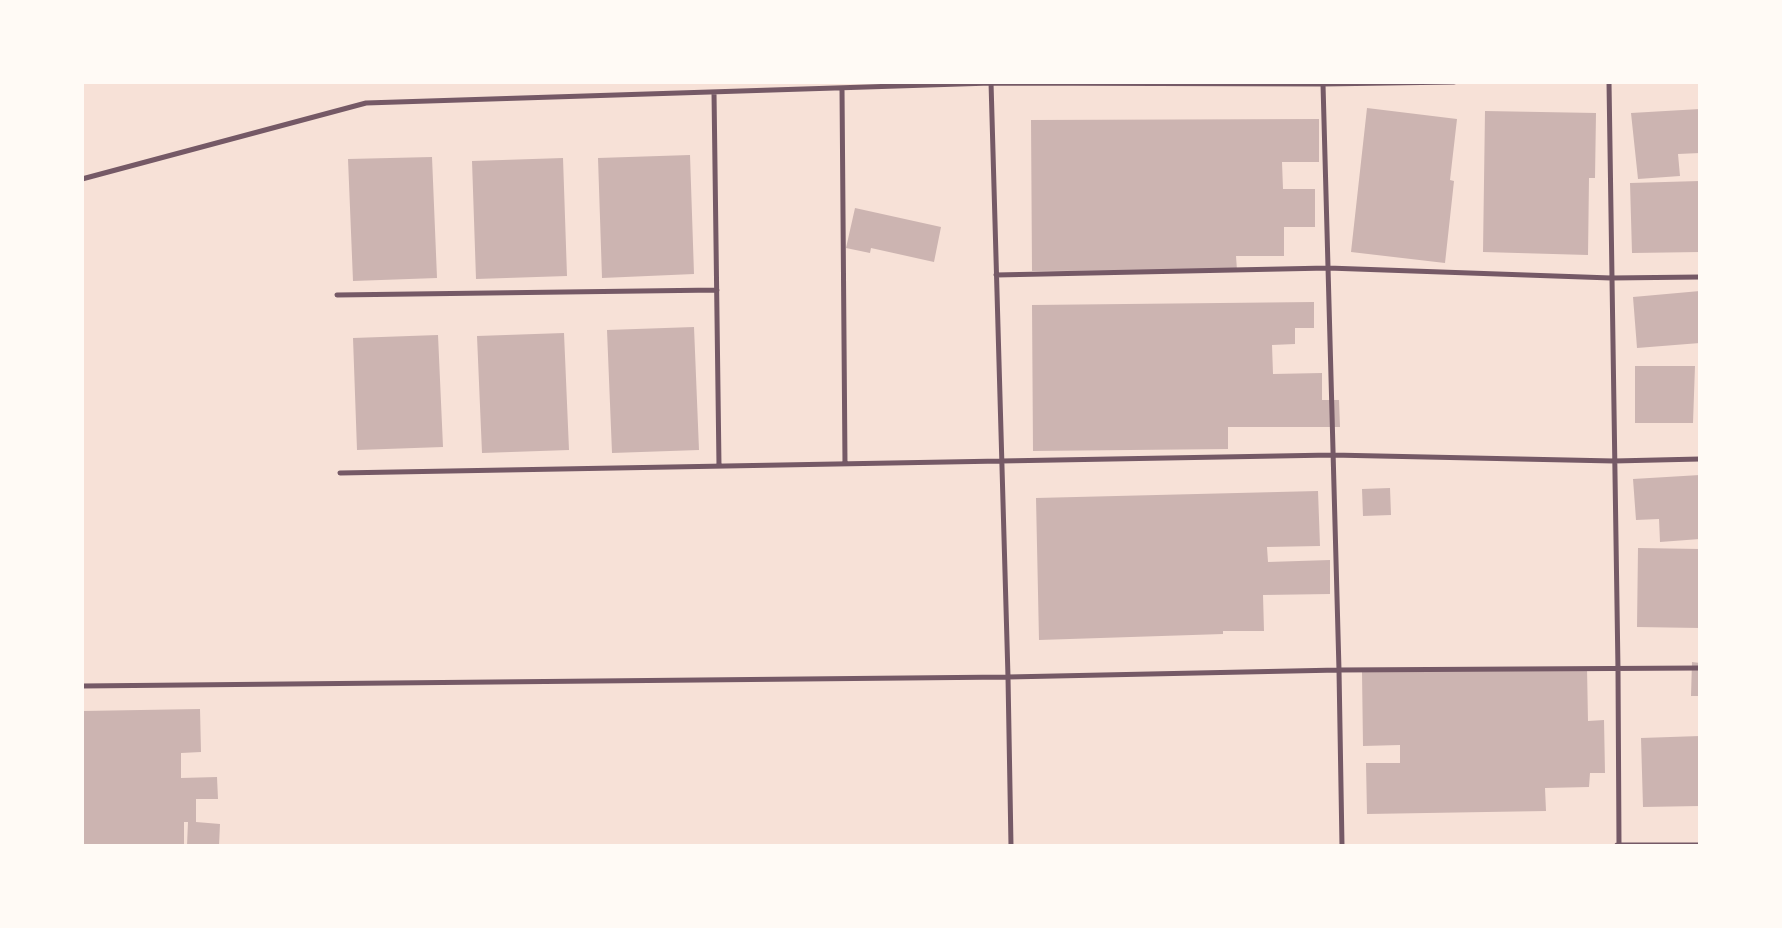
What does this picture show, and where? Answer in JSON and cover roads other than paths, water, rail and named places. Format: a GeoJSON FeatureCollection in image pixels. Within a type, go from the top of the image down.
{"type":"FeatureCollection","features":[{"type":"Feature","properties":{"kind":"street"},"geometry":{"type":"LineString","coordinates":[[82,179],[366,103],[991,83],[1323,84],[1454,82]]}},
{"type":"Feature","properties":{"kind":"street"},"geometry":{"type":"LineString","coordinates":[[1609,82],[1618,670],[1618,846],[1700,844]]}},
{"type":"Feature","properties":{"kind":"street"},"geometry":{"type":"LineString","coordinates":[[991,83],[1011,846]]}},
{"type":"Feature","properties":{"kind":"street"},"geometry":{"type":"LineString","coordinates":[[1323,84],[1342,846]]}},
{"type":"Feature","properties":{"kind":"street"},"geometry":{"type":"LineString","coordinates":[[842,88],[845,464]]}},
{"type":"Feature","properties":{"kind":"street"},"geometry":{"type":"LineString","coordinates":[[714,92],[719,466]]}},
{"type":"Feature","properties":{"kind":"street"},"geometry":{"type":"LineString","coordinates":[[996,275],[1328,268],[1611,278],[1700,277]]}},
{"type":"Feature","properties":{"kind":"street"},"geometry":{"type":"LineString","coordinates":[[337,296],[717,290]]}},
{"type":"Feature","properties":{"kind":"street"},"geometry":{"type":"LineString","coordinates":[[340,472],[1332,455],[1614,461],[1700,459]]}},
{"type":"Feature","properties":{"kind":"street"},"geometry":{"type":"LineString","coordinates":[[82,686],[1008,677],[1339,670],[1618,670],[1700,668]]}}]}
